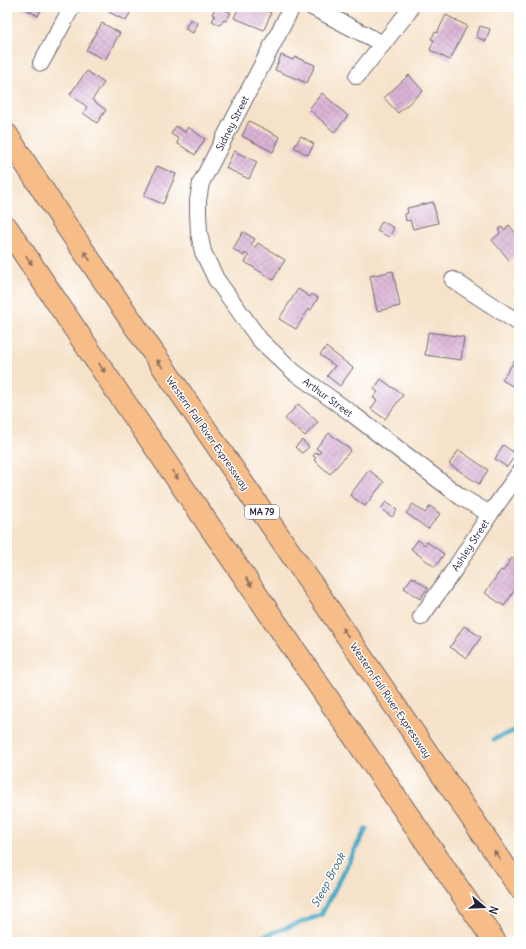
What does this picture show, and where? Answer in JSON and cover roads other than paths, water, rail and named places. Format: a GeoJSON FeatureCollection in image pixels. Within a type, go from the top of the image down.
{"type":"FeatureCollection","features":[{"type":"Feature","properties":{"kind":"highway","name":"Western Fall River Expressway"},"geometry":{"type":"LineString","coordinates":[[7,135],[60,218],[519,887]]}},
{"type":"Feature","properties":{"kind":"highway"},"geometry":{"type":"LineString","coordinates":[[7,228],[112,384],[495,942]]}},
{"type":"Feature","properties":{"kind":"street"},"geometry":{"type":"LineString","coordinates":[[41,63],[72,7]]}},
{"type":"Feature","properties":{"kind":"street","name":"Sidney Street"},"geometry":{"type":"LineString","coordinates":[[202,246],[199,233],[198,200],[202,183],[207,170],[292,7]]}},
{"type":"Feature","properties":{"kind":"street"},"geometry":{"type":"LineString","coordinates":[[312,7],[383,44]]}},
{"type":"Feature","properties":{"kind":"street"},"geometry":{"type":"LineString","coordinates":[[357,76],[409,11]]}},
{"type":"Feature","properties":{"kind":"street","name":"Arthur Street"},"geometry":{"type":"LineString","coordinates":[[202,246],[203,252],[216,279],[260,340],[294,372],[351,413],[461,497],[490,514]]}},
{"type":"Feature","properties":{"kind":"street"},"geometry":{"type":"LineString","coordinates":[[453,280],[519,323]]}},
{"type":"Feature","properties":{"kind":"street","name":"Ashley Street"},"geometry":{"type":"LineString","coordinates":[[421,617],[454,570],[490,514],[519,474]]}},
{"type":"Feature","properties":{"kind":"waterway","name":"Steep Brook"},"geometry":{"type":"LineString","coordinates":[[494,739],[519,729]]}},
{"type":"Feature","properties":{"kind":"waterway","name":"Steep Brook"},"geometry":{"type":"LineString","coordinates":[[248,942],[321,915],[366,829]]}}]}
